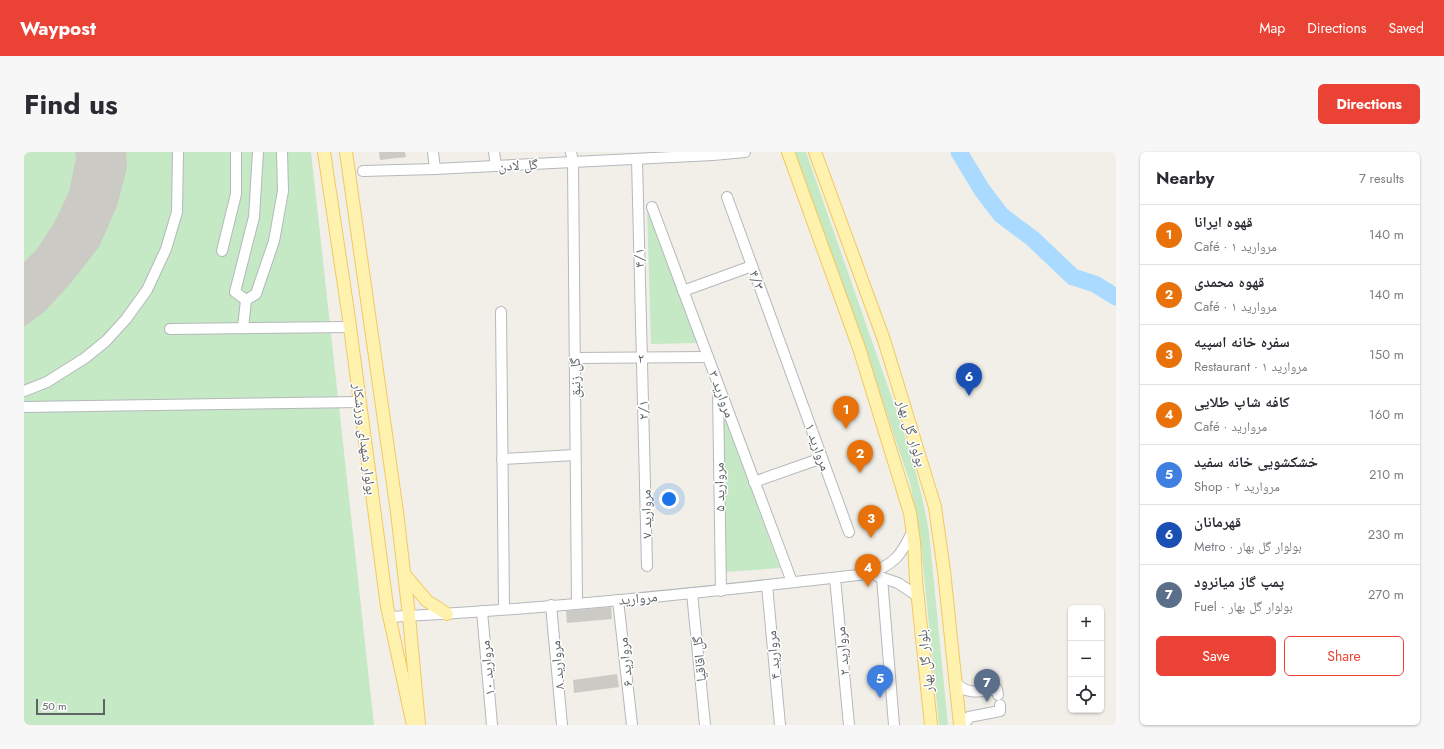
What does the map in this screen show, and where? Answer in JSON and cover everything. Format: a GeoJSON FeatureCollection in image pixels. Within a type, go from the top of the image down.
{"type":"FeatureCollection","features":[{"type":"Feature","properties":{"kind":"main road","name":"بولوار شهدای ورزشکار"},"geometry":{"type":"LineString","coordinates":[[324,152],[350,328],[389,617],[413,725]]}},
{"type":"Feature","properties":{"kind":"main road","name":"بولوار شهدای ورزشکار"},"geometry":{"type":"LineString","coordinates":[[346,152],[397,512],[409,616],[419,725]]}},
{"type":"Feature","properties":{"kind":"main road","name":"بولوار گل بهار"},"geometry":{"type":"LineString","coordinates":[[788,152],[859,348],[910,513],[919,598]]}},
{"type":"Feature","properties":{"kind":"main road","name":"بولوار گل بهار"},"geometry":{"type":"LineString","coordinates":[[815,152],[884,340],[935,507],[940,537],[960,725]]}},
{"type":"Feature","properties":{"kind":"main road"},"geometry":{"type":"LineString","coordinates":[[404,574],[427,601],[447,614]]}},
{"type":"Feature","properties":{"kind":"main road","name":"بلوار گل بهار"},"geometry":{"type":"LineString","coordinates":[[919,598],[931,725]]}},
{"type":"Feature","properties":{"kind":"street"},"geometry":{"type":"LineString","coordinates":[[24,391],[47,382],[85,358],[106,341],[126,319],[147,290],[166,249],[177,212],[178,152]]}},
{"type":"Feature","properties":{"kind":"street"},"geometry":{"type":"LineString","coordinates":[[222,251],[236,194],[236,152]]}},
{"type":"Feature","properties":{"kind":"street"},"geometry":{"type":"LineString","coordinates":[[246,300],[235,292],[254,217],[258,152]]}},
{"type":"Feature","properties":{"kind":"street"},"geometry":{"type":"LineString","coordinates":[[246,300],[256,294],[274,241],[282,192],[282,152]]}},
{"type":"Feature","properties":{"kind":"street"},"geometry":{"type":"LineString","coordinates":[[433,152],[435,170]]}},
{"type":"Feature","properties":{"kind":"street"},"geometry":{"type":"LineString","coordinates":[[494,152],[496,166]]}},
{"type":"Feature","properties":{"kind":"street","name":"گل لادن"},"geometry":{"type":"LineString","coordinates":[[363,171],[435,170],[496,166],[572,157],[641,157],[745,152]]}},
{"type":"Feature","properties":{"kind":"street","name":"گل زنبق"},"geometry":{"type":"LineString","coordinates":[[572,157],[577,603]]}},
{"type":"Feature","properties":{"kind":"street","name":"۴/۱"},"geometry":{"type":"LineString","coordinates":[[641,157],[642,358]]}},
{"type":"Feature","properties":{"kind":"street","name":"۴/۳"},"geometry":{"type":"LineString","coordinates":[[727,198],[787,362]]}},
{"type":"Feature","properties":{"kind":"street","name":"مروارید ۳"},"geometry":{"type":"LineString","coordinates":[[652,207],[792,582]]}},
{"type":"Feature","properties":{"kind":"street"},"geometry":{"type":"LineString","coordinates":[[683,291],[752,266]]}},
{"type":"Feature","properties":{"kind":"street"},"geometry":{"type":"LineString","coordinates":[[243,328],[246,300]]}},
{"type":"Feature","properties":{"kind":"street"},"geometry":{"type":"LineString","coordinates":[[501,312],[504,610]]}},
{"type":"Feature","properties":{"kind":"street"},"geometry":{"type":"LineString","coordinates":[[170,329],[350,328]]}},
{"type":"Feature","properties":{"kind":"street","name":"۲"},"geometry":{"type":"LineString","coordinates":[[574,358],[708,357]]}},
{"type":"Feature","properties":{"kind":"street","name":"۲/۱"},"geometry":{"type":"LineString","coordinates":[[642,358],[644,462]]}},
{"type":"Feature","properties":{"kind":"street","name":"مروارید ۱"},"geometry":{"type":"LineString","coordinates":[[787,362],[849,532]]}},
{"type":"Feature","properties":{"kind":"street","name":"مروارید ۵"},"geometry":{"type":"LineString","coordinates":[[718,383],[721,591]]}},
{"type":"Feature","properties":{"kind":"street"},"geometry":{"type":"LineString","coordinates":[[24,407],[360,402]]}},
{"type":"Feature","properties":{"kind":"street"},"geometry":{"type":"LineString","coordinates":[[502,459],[576,455]]}},
{"type":"Feature","properties":{"kind":"street"},"geometry":{"type":"LineString","coordinates":[[754,482],[822,458]]}},
{"type":"Feature","properties":{"kind":"street","name":"مروارید ۷"},"geometry":{"type":"LineString","coordinates":[[644,462],[647,566]]}},
{"type":"Feature","properties":{"kind":"street","name":"مروارید"},"geometry":{"type":"LineString","coordinates":[[389,617],[504,610],[721,591],[767,584],[867,574],[882,569],[894,561],[905,546],[913,530]]}},
{"type":"Feature","properties":{"kind":"street","name":"مروارید"},"geometry":{"type":"LineString","coordinates":[[867,574],[898,583],[919,598]]}},
{"type":"Feature","properties":{"kind":"street","name":"مروارید ۲"},"geometry":{"type":"LineString","coordinates":[[835,578],[849,725]]}},
{"type":"Feature","properties":{"kind":"street"},"geometry":{"type":"LineString","coordinates":[[882,578],[894,725]]}},
{"type":"Feature","properties":{"kind":"street","name":"مروارید ۴"},"geometry":{"type":"LineString","coordinates":[[767,584],[780,725]]}},
{"type":"Feature","properties":{"kind":"street","name":"گل اقاقیا"},"geometry":{"type":"LineString","coordinates":[[692,593],[705,725]]}},
{"type":"Feature","properties":{"kind":"street","name":"مروارید ۶"},"geometry":{"type":"LineString","coordinates":[[618,600],[632,725]]}},
{"type":"Feature","properties":{"kind":"street","name":"مروارید ۸"},"geometry":{"type":"LineString","coordinates":[[551,605],[562,725]]}},
{"type":"Feature","properties":{"kind":"street","name":"مروارید ۱۰"},"geometry":{"type":"LineString","coordinates":[[482,611],[492,725]]}},
{"type":"Feature","properties":{"kind":"street"},"geometry":{"type":"LineString","coordinates":[[956,683],[962,689],[967,691],[997,689],[1000,711],[969,717],[964,725]]}},
{"type":"Feature","properties":{"kind":"green space"},"geometry":{"type":"Polygon","coordinates":[[[24,152],[311,152],[374,725],[24,725],[24,152]]]}},
{"type":"Feature","properties":{"kind":"green space"},"geometry":{"type":"Polygon","coordinates":[[[794,152],[806,152],[899,418],[913,463],[925,510],[929,533],[948,725],[939,725],[920,535],[910,483],[859,331],[794,152]]]}},
{"type":"Feature","properties":{"kind":"green space"},"geometry":{"type":"Polygon","coordinates":[[[647,208],[697,343],[651,344],[647,208]]]}},
{"type":"Feature","properties":{"kind":"green space"},"geometry":{"type":"Polygon","coordinates":[[[723,412],[780,568],[726,572],[723,412]]]}},
{"type":"Feature","properties":{"kind":"building"},"geometry":{"type":"Polygon","coordinates":[[[75,152],[126,152],[127,168],[117,206],[99,247],[70,284],[45,311],[24,327],[24,262],[37,249],[54,223],[69,192],[76,158],[75,152]]]}},
{"type":"Feature","properties":{"kind":"building"},"geometry":{"type":"Polygon","coordinates":[[[379,152],[405,152],[406,157],[380,160],[379,152]]]}},
{"type":"Feature","properties":{"kind":"building"},"geometry":{"type":"Polygon","coordinates":[[[611,607],[612,619],[567,623],[566,611],[611,607]]]}},
{"type":"Feature","properties":{"kind":"building"},"geometry":{"type":"Polygon","coordinates":[[[617,674],[619,687],[574,693],[573,680],[617,674]]]}},
{"type":"Feature","properties":{"kind":"waterway"},"geometry":{"type":"LineString","coordinates":[[959,152],[982,190],[1001,215],[1033,239],[1073,277],[1095,284],[1116,297]]}},
{"type":"Feature","properties":{"kind":"place","name":"قهرمانان"},"geometry":{"type":"Point","coordinates":[969,396]}},
{"type":"Feature","properties":{"kind":"place","name":"قهوه ایرانا"},"geometry":{"type":"Point","coordinates":[846,429]}},
{"type":"Feature","properties":{"kind":"place","name":"قهوه محمدی"},"geometry":{"type":"Point","coordinates":[860,473]}},
{"type":"Feature","properties":{"kind":"place","name":"سفره خانه اسپیه"},"geometry":{"type":"Point","coordinates":[871,538]}},
{"type":"Feature","properties":{"kind":"place","name":"کافه شاپ طلایی"},"geometry":{"type":"Point","coordinates":[868,587]}},
{"type":"Feature","properties":{"kind":"place","name":"خشکشویی خانه سفید"},"geometry":{"type":"Point","coordinates":[880,698]}},
{"type":"Feature","properties":{"kind":"place","name":"پمپ گاز میانرود"},"geometry":{"type":"Point","coordinates":[987,702]}}]}
